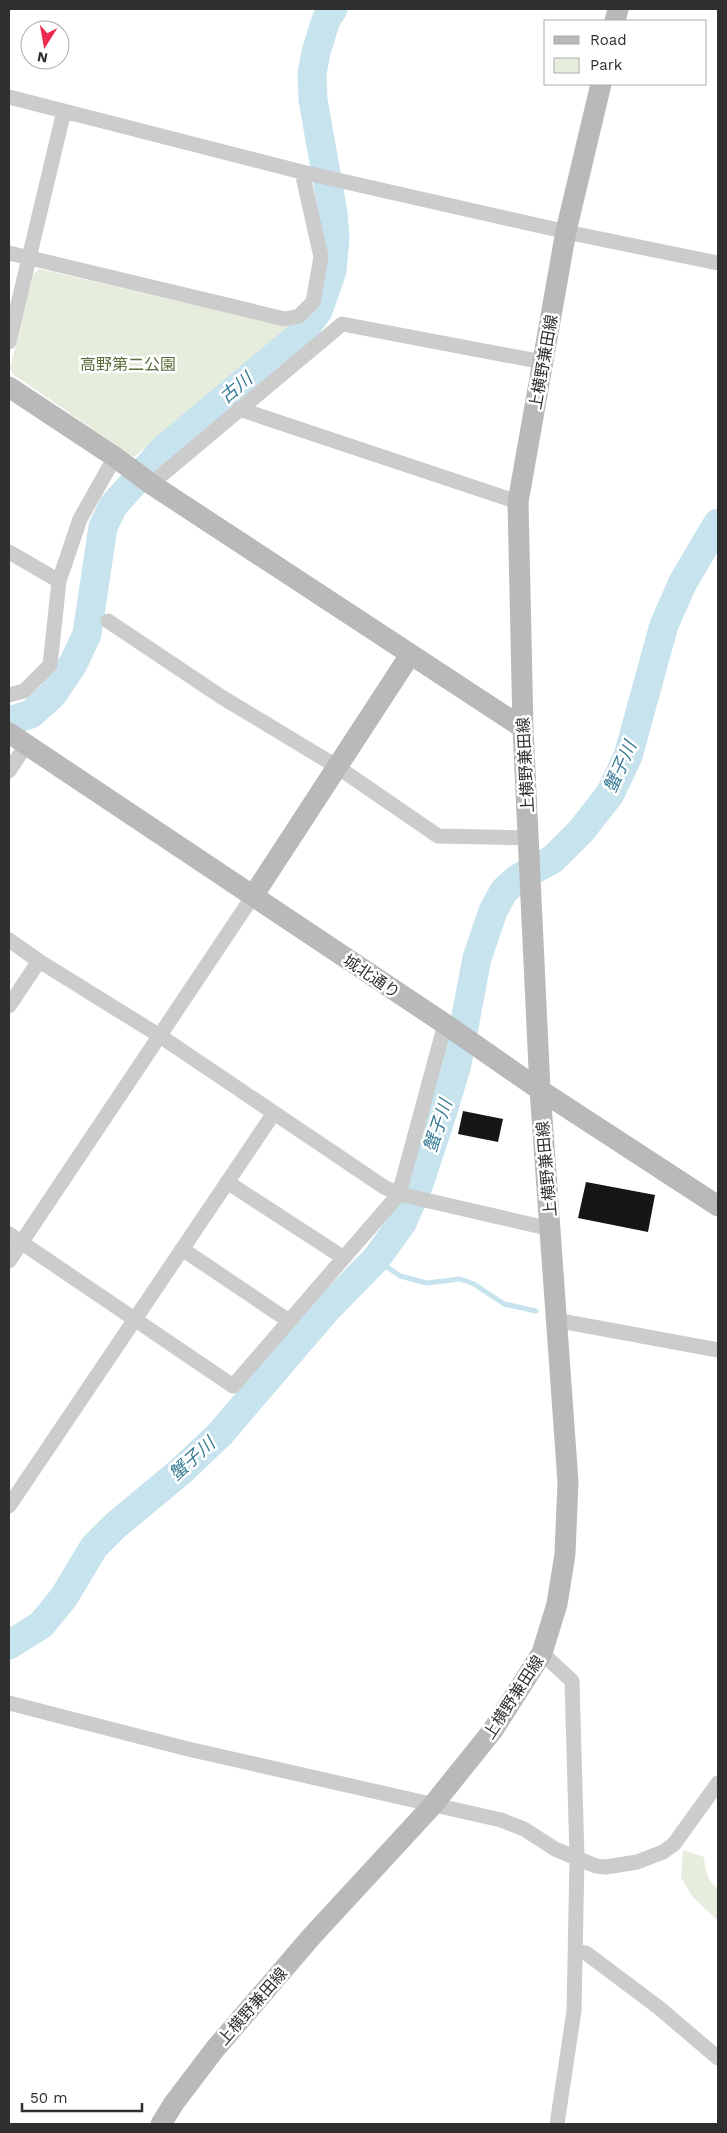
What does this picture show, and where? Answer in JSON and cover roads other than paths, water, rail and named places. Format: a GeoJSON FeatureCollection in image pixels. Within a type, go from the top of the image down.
{"type":"FeatureCollection","features":[{"type":"Feature","properties":{"kind":"main road","name":"上横野兼田線"},"geometry":{"type":"LineString","coordinates":[[161,2124],[174,2103],[215,2049],[312,1936],[432,1806],[493,1730],[542,1653],[557,1604],[565,1554],[568,1491],[558,1322],[540,1090],[523,728],[518,502],[566,231],[600,85]]}},
{"type":"Feature","properties":{"kind":"main road"},"geometry":{"type":"LineString","coordinates":[[9,387],[115,456],[151,484],[523,728]]}},
{"type":"Feature","properties":{"kind":"main road"},"geometry":{"type":"LineString","coordinates":[[253,896],[410,655]]}},
{"type":"Feature","properties":{"kind":"main road","name":"城北通り"},"geometry":{"type":"LineString","coordinates":[[18,739],[448,1026],[540,1090],[718,1206]]}},
{"type":"Feature","properties":{"kind":"street"},"geometry":{"type":"LineString","coordinates":[[9,97],[302,172],[346,180],[566,231],[718,263]]}},
{"type":"Feature","properties":{"kind":"street"},"geometry":{"type":"LineString","coordinates":[[9,342],[64,111]]}},
{"type":"Feature","properties":{"kind":"street"},"geometry":{"type":"LineString","coordinates":[[9,252],[285,319],[299,316],[313,302],[321,257],[302,172]]}},
{"type":"Feature","properties":{"kind":"street"},"geometry":{"type":"LineString","coordinates":[[151,484],[342,324],[544,362]]}},
{"type":"Feature","properties":{"kind":"street"},"geometry":{"type":"LineString","coordinates":[[239,410],[518,502]]}},
{"type":"Feature","properties":{"kind":"street"},"geometry":{"type":"LineString","coordinates":[[9,695],[24,691],[50,665],[59,581],[80,519],[115,456]]}},
{"type":"Feature","properties":{"kind":"street"},"geometry":{"type":"LineString","coordinates":[[9,552],[59,581]]}},
{"type":"Feature","properties":{"kind":"street"},"geometry":{"type":"LineString","coordinates":[[108,621],[220,696],[336,766],[438,836],[529,848]]}},
{"type":"Feature","properties":{"kind":"street"},"geometry":{"type":"LineString","coordinates":[[9,771],[18,739]]}},
{"type":"Feature","properties":{"kind":"street"},"geometry":{"type":"LineString","coordinates":[[9,1260],[15,1239],[160,1036],[253,896]]}},
{"type":"Feature","properties":{"kind":"street"},"geometry":{"type":"LineString","coordinates":[[9,940],[39,961],[160,1036],[384,1187],[399,1194],[551,1228]]}},
{"type":"Feature","properties":{"kind":"street"},"geometry":{"type":"LineString","coordinates":[[9,1006],[39,961]]}},
{"type":"Feature","properties":{"kind":"street"},"geometry":{"type":"LineString","coordinates":[[15,1239],[234,1386],[399,1194],[448,1026]]}},
{"type":"Feature","properties":{"kind":"street"},"geometry":{"type":"LineString","coordinates":[[9,1506],[274,1113]]}},
{"type":"Feature","properties":{"kind":"street"},"geometry":{"type":"LineString","coordinates":[[227,1182],[344,1258]]}},
{"type":"Feature","properties":{"kind":"street"},"geometry":{"type":"LineString","coordinates":[[182,1250],[289,1321]]}},
{"type":"Feature","properties":{"kind":"street"},"geometry":{"type":"LineString","coordinates":[[558,1322],[718,1350]]}},
{"type":"Feature","properties":{"kind":"street"},"geometry":{"type":"LineString","coordinates":[[542,1653],[572,1681],[577,1858],[574,2011],[557,2124]]}},
{"type":"Feature","properties":{"kind":"street"},"geometry":{"type":"LineString","coordinates":[[9,1703],[188,1749],[432,1806],[501,1820],[524,1829],[555,1849],[596,1866],[606,1867],[637,1862],[663,1852],[674,1844],[718,1783]]}},
{"type":"Feature","properties":{"kind":"street"},"geometry":{"type":"LineString","coordinates":[[576,1951],[586,1954],[658,2007],[718,2058]]}},
{"type":"Feature","properties":{"kind":"waterway","name":"古川"},"geometry":{"type":"LineString","coordinates":[[9,721],[31,714],[52,695],[73,664],[87,634],[103,527],[113,506],[164,449],[299,336],[318,311],[332,271],[335,238],[333,213],[313,100],[312,74],[316,52],[326,20],[333,9]]}},
{"type":"Feature","properties":{"kind":"waterway","name":"蟹子川"},"geometry":{"type":"LineString","coordinates":[[9,1645],[41,1625],[64,1597],[94,1547],[116,1525],[181,1471],[220,1434],[326,1310],[376,1259],[402,1223],[419,1184],[457,1064],[477,958],[493,911],[504,891],[517,879],[553,859],[581,831],[610,794],[628,756],[664,625],[683,582],[718,523]]}},
{"type":"Feature","properties":{"kind":"waterway"},"geometry":{"type":"LineString","coordinates":[[376,1259],[400,1276],[427,1283],[460,1279],[474,1284],[504,1304],[536,1311]]}},
{"type":"Feature","properties":{"kind":"park label","name":"高野第二公園"},"geometry":{"type":"Point","coordinates":[128,364]}}]}
